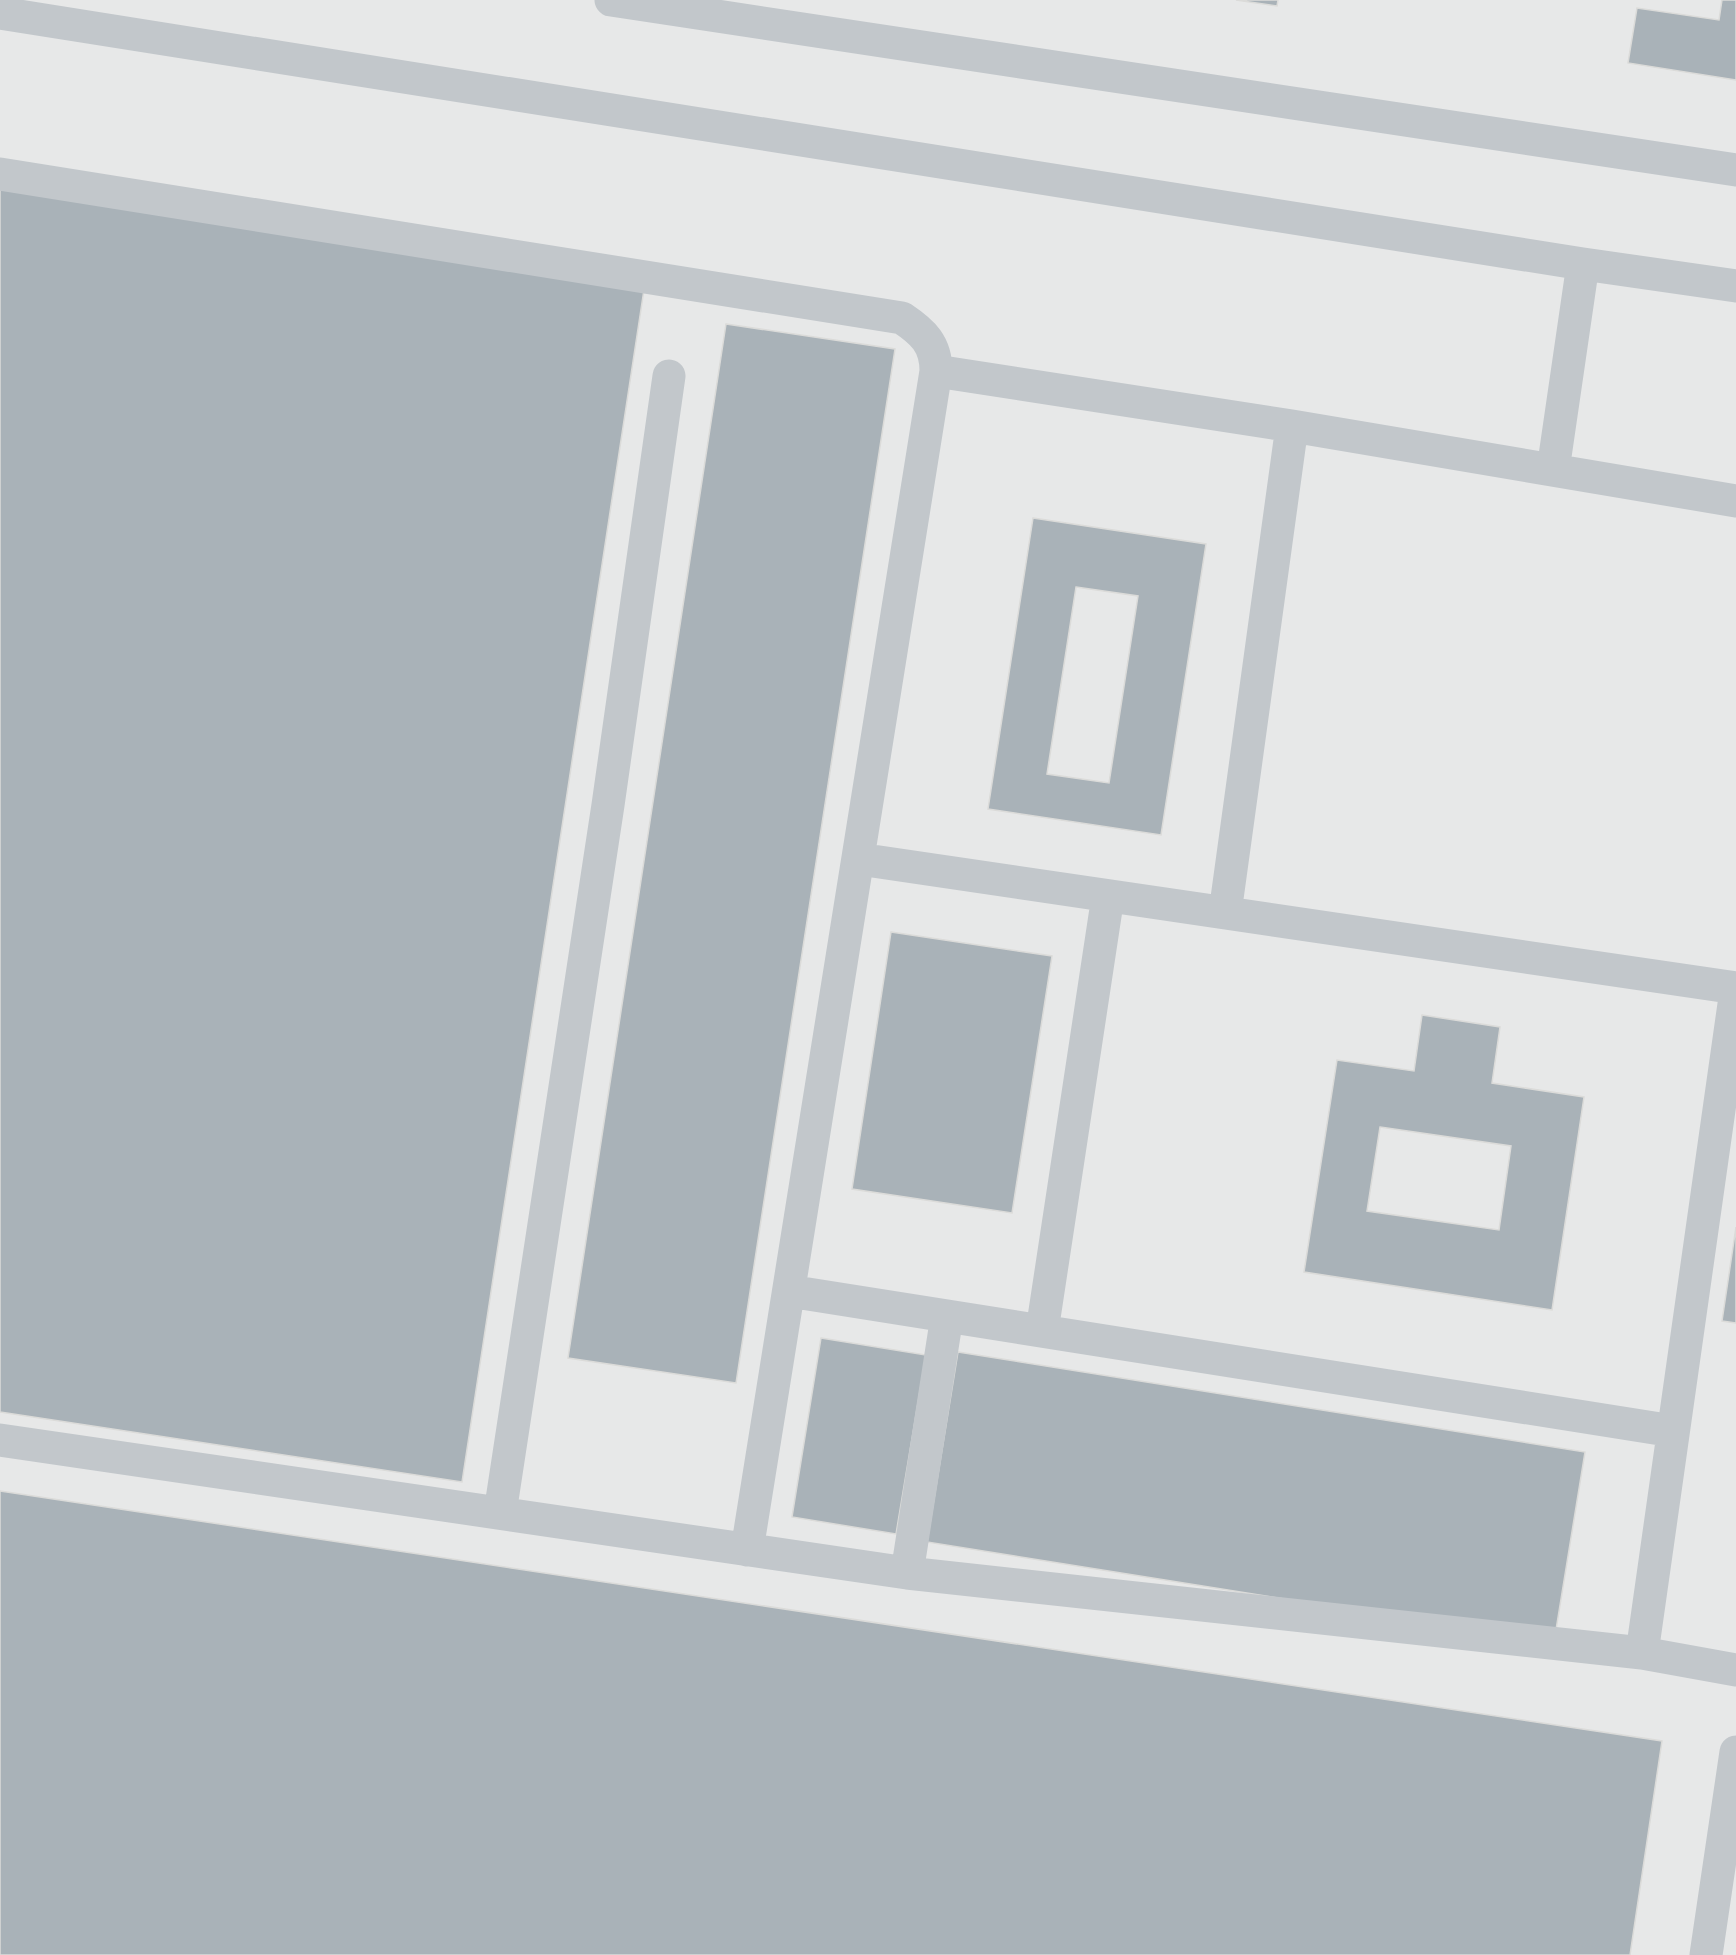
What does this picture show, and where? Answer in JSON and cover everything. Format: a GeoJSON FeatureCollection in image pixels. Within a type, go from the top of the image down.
{"type":"FeatureCollection","features":[{"type":"Feature","properties":{"kind":"street"},"geometry":{"type":"LineString","coordinates":[[611,0],[1736,170]]}},
{"type":"Feature","properties":{"kind":"street"},"geometry":{"type":"LineString","coordinates":[[0,13],[1583,264],[1736,286]]}},
{"type":"Feature","properties":{"kind":"street"},"geometry":{"type":"LineString","coordinates":[[0,174],[902,318],[917,328],[927,339],[936,357],[936,371],[747,1550]]}},
{"type":"Feature","properties":{"kind":"street"},"geometry":{"type":"LineString","coordinates":[[1553,471],[1583,264]]}},
{"type":"Feature","properties":{"kind":"street"},"geometry":{"type":"LineString","coordinates":[[936,371],[1292,426],[1736,501]]}},
{"type":"Feature","properties":{"kind":"street"},"geometry":{"type":"LineString","coordinates":[[500,1513],[608,805],[669,376]]}},
{"type":"Feature","properties":{"kind":"street"},"geometry":{"type":"LineString","coordinates":[[1225,913],[1292,426]]}},
{"type":"Feature","properties":{"kind":"street"},"geometry":{"type":"LineString","coordinates":[[859,859],[1736,989],[1642,1653]]}},
{"type":"Feature","properties":{"kind":"street"},"geometry":{"type":"LineString","coordinates":[[1041,1331],[1108,896]]}},
{"type":"Feature","properties":{"kind":"street"},"geometry":{"type":"LineString","coordinates":[[789,1290],[1673,1431]]}},
{"type":"Feature","properties":{"kind":"street"},"geometry":{"type":"LineString","coordinates":[[906,1573],[947,1316]]}},
{"type":"Feature","properties":{"kind":"street"},"geometry":{"type":"LineString","coordinates":[[0,1440],[906,1573],[1642,1653],[1736,1670]]}},
{"type":"Feature","properties":{"kind":"street"},"geometry":{"type":"LineString","coordinates":[[1706,1955],[1736,1752]]}},
{"type":"Feature","properties":{"kind":"shaded area"},"geometry":{"type":"Polygon","coordinates":[[[0,0],[1736,0],[1736,1955],[0,1955],[0,0]]]}},
{"type":"Feature","properties":{"kind":"building"},"geometry":{"type":"Polygon","coordinates":[[[1236,0],[1278,0],[1277,6],[1236,0]]]}},
{"type":"Feature","properties":{"kind":"building"},"geometry":{"type":"Polygon","coordinates":[[[1722,0],[1736,0],[1736,80],[1628,63],[1637,8],[1719,20],[1722,0]]]}},
{"type":"Feature","properties":{"kind":"building"},"geometry":{"type":"Polygon","coordinates":[[[0,186],[645,283],[462,1482],[0,1412],[0,186]]]}},
{"type":"Feature","properties":{"kind":"building"},"geometry":{"type":"Polygon","coordinates":[[[726,324],[895,349],[736,1383],[568,1358],[726,324]]]}},
{"type":"Feature","properties":{"kind":"building"},"geometry":{"type":"Polygon","coordinates":[[[1033,518],[1206,544],[1161,835],[988,809],[1033,518]],[[1076,587],[1047,774],[1109,783],[1138,596],[1076,587]]]}},
{"type":"Feature","properties":{"kind":"building"},"geometry":{"type":"Polygon","coordinates":[[[891,932],[1052,956],[1012,1213],[852,1189],[891,932]]]}},
{"type":"Feature","properties":{"kind":"building"},"geometry":{"type":"Polygon","coordinates":[[[1422,1015],[1500,1027],[1492,1083],[1584,1097],[1552,1310],[1304,1272],[1337,1060],[1414,1071],[1422,1015]],[[1380,1127],[1367,1211],[1499,1230],[1511,1146],[1380,1127]]]}},
{"type":"Feature","properties":{"kind":"building"},"geometry":{"type":"Polygon","coordinates":[[[1736,1227],[1736,1323],[1722,1321],[1736,1227]]]}},
{"type":"Feature","properties":{"kind":"building"},"geometry":{"type":"Polygon","coordinates":[[[821,1338],[926,1355],[896,1534],[792,1517],[821,1338]]]}},
{"type":"Feature","properties":{"kind":"building"},"geometry":{"type":"Polygon","coordinates":[[[958,1352],[1585,1452],[1554,1642],[927,1542],[958,1352]]]}},
{"type":"Feature","properties":{"kind":"building"},"geometry":{"type":"Polygon","coordinates":[[[0,1491],[1662,1741],[1630,1955],[0,1955],[0,1491]]]}}]}
